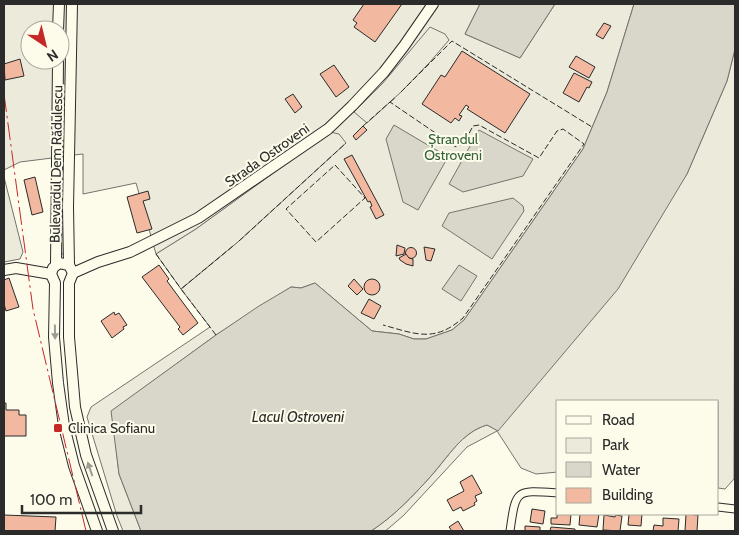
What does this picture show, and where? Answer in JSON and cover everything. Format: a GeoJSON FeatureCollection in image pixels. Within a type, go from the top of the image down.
{"type":"FeatureCollection","features":[{"type":"Feature","properties":{"kind":"main road"},"geometry":{"type":"LineString","coordinates":[[58,20],[59,4]]}},
{"type":"Feature","properties":{"kind":"main road","name":"Bulevardul Dem Rădulescu"},"geometry":{"type":"LineString","coordinates":[[72,4],[68,207],[71,272],[70,359],[80,431],[86,455],[113,531]]}},
{"type":"Feature","properties":{"kind":"main road","name":"Strada Ostroveni"},"geometry":{"type":"LineString","coordinates":[[71,272],[130,252],[198,218],[328,129],[384,72],[434,4]]}},
{"type":"Feature","properties":{"kind":"main road","name":"Bulevardul Dem Rădulescu"},"geometry":{"type":"LineString","coordinates":[[58,70],[54,337],[64,426],[74,466],[97,531]]}},
{"type":"Feature","properties":{"kind":"main road","name":"Bulevardul Dem Rădulescu"},"geometry":{"type":"LineString","coordinates":[[54,272],[63,263],[71,272]]}},
{"type":"Feature","properties":{"kind":"main road"},"geometry":{"type":"LineString","coordinates":[[4,270],[39,265],[54,272],[61,285],[71,272]]}},
{"type":"Feature","properties":{"kind":"street"},"geometry":{"type":"LineString","coordinates":[[510,531],[513,506],[519,495],[529,492],[556,494]]}},
{"type":"Feature","properties":{"kind":"street"},"geometry":{"type":"LineString","coordinates":[[719,507],[735,509]]}},
{"type":"Feature","properties":{"kind":"green space","name":"Ștrandul Ostroveni"},"geometry":{"type":"Polygon","coordinates":[[[4,4],[480,4],[465,34],[520,58],[555,4],[634,4],[607,92],[583,149],[464,320],[452,330],[426,339],[414,339],[399,334],[372,331],[315,283],[301,288],[291,287],[216,335],[112,411],[119,474],[141,531],[123,531],[87,417],[91,407],[210,327],[181,289],[239,241],[311,146],[196,229],[156,254],[136,183],[83,194],[83,154],[65,156],[65,254],[59,254],[60,157],[20,162],[4,170],[4,4]]]}},
{"type":"Feature","properties":{"kind":"green space"},"geometry":{"type":"Polygon","coordinates":[[[735,49],[734,479],[725,489],[719,488],[719,400],[556,400],[556,472],[536,474],[521,468],[497,431],[467,447],[404,515],[389,528],[385,531],[371,531],[395,513],[470,433],[487,425],[497,430],[687,174],[727,81],[735,49]]]}},
{"type":"Feature","properties":{"kind":"green space"},"geometry":{"type":"Polygon","coordinates":[[[4,177],[23,252],[20,259],[4,262],[4,177]]]}},
{"type":"Feature","properties":{"kind":"shaded area"},"geometry":{"type":"Polygon","coordinates":[[[430,27],[445,34],[449,40],[401,92],[367,123],[354,112],[383,83],[430,27]]]}},
{"type":"Feature","properties":{"kind":"shaded area"},"geometry":{"type":"Polygon","coordinates":[[[330,132],[339,134],[346,143],[239,241],[181,289],[156,254],[196,229],[330,132]]]}},
{"type":"Feature","properties":{"kind":"water"},"geometry":{"type":"Polygon","coordinates":[[[480,4],[555,4],[520,58],[465,34],[480,4]]]}},
{"type":"Feature","properties":{"kind":"water","name":"Lacul Ostroveni"},"geometry":{"type":"Polygon","coordinates":[[[634,4],[735,4],[735,49],[727,81],[687,174],[618,289],[498,431],[487,425],[470,433],[395,513],[371,531],[141,531],[119,474],[111,411],[216,335],[291,287],[301,288],[315,283],[372,331],[399,334],[414,339],[426,339],[452,330],[464,320],[583,149],[607,92],[634,4]]]}},
{"type":"Feature","properties":{"kind":"water"},"geometry":{"type":"Polygon","coordinates":[[[394,125],[448,157],[418,210],[403,202],[386,139],[394,125]]]}},
{"type":"Feature","properties":{"kind":"water"},"geometry":{"type":"Polygon","coordinates":[[[479,130],[533,159],[523,176],[463,192],[449,184],[479,130]]]}},
{"type":"Feature","properties":{"kind":"water"},"geometry":{"type":"Polygon","coordinates":[[[513,198],[523,206],[524,211],[492,259],[442,226],[449,213],[513,198]]]}},
{"type":"Feature","properties":{"kind":"water"},"geometry":{"type":"Polygon","coordinates":[[[459,265],[477,276],[461,301],[442,289],[459,265]]]}},
{"type":"Feature","properties":{"kind":"building"},"geometry":{"type":"Polygon","coordinates":[[[364,4],[402,4],[375,42],[354,27],[357,23],[353,20],[364,4]]]}},
{"type":"Feature","properties":{"kind":"building"},"geometry":{"type":"Polygon","coordinates":[[[604,23],[611,26],[603,39],[596,35],[604,23]]]}},
{"type":"Feature","properties":{"kind":"building"},"geometry":{"type":"Polygon","coordinates":[[[462,51],[530,94],[505,133],[467,109],[469,107],[466,105],[459,115],[462,116],[459,121],[455,118],[451,123],[422,104],[441,75],[445,77],[462,51]]]}},
{"type":"Feature","properties":{"kind":"building"},"geometry":{"type":"Polygon","coordinates":[[[576,56],[595,67],[589,78],[569,67],[576,56]]]}},
{"type":"Feature","properties":{"kind":"building"},"geometry":{"type":"Polygon","coordinates":[[[20,59],[20,70],[23,70],[24,76],[5,80],[4,64],[20,59]]]}},
{"type":"Feature","properties":{"kind":"building"},"geometry":{"type":"Polygon","coordinates":[[[334,65],[349,87],[336,97],[320,74],[334,65]]]}},
{"type":"Feature","properties":{"kind":"building"},"geometry":{"type":"Polygon","coordinates":[[[574,73],[592,82],[579,102],[563,93],[574,73]]]}},
{"type":"Feature","properties":{"kind":"building"},"geometry":{"type":"Polygon","coordinates":[[[293,94],[302,107],[295,113],[285,99],[293,94]]]}},
{"type":"Feature","properties":{"kind":"building"},"geometry":{"type":"Polygon","coordinates":[[[363,126],[367,130],[356,140],[353,136],[363,126]]]}},
{"type":"Feature","properties":{"kind":"building"},"geometry":{"type":"Polygon","coordinates":[[[352,155],[384,215],[376,219],[370,207],[372,206],[370,201],[368,202],[344,159],[352,155]]]}},
{"type":"Feature","properties":{"kind":"building"},"geometry":{"type":"Polygon","coordinates":[[[35,177],[43,212],[32,215],[24,180],[35,177]]]}},
{"type":"Feature","properties":{"kind":"building"},"geometry":{"type":"Polygon","coordinates":[[[148,191],[150,199],[143,201],[152,229],[137,233],[127,197],[148,191]]]}},
{"type":"Feature","properties":{"kind":"building"},"geometry":{"type":"Polygon","coordinates":[[[397,245],[405,248],[404,254],[396,256],[397,245]]]}},
{"type":"Feature","properties":{"kind":"building"},"geometry":{"type":"Polygon","coordinates":[[[424,247],[435,249],[431,261],[426,260],[424,247]]]}},
{"type":"Feature","properties":{"kind":"building"},"geometry":{"type":"Polygon","coordinates":[[[409,248],[413,248],[416,253],[415,257],[409,258],[406,255],[406,251],[409,248]]]}},
{"type":"Feature","properties":{"kind":"building"},"geometry":{"type":"Polygon","coordinates":[[[406,254],[409,258],[413,259],[413,266],[400,260],[399,258],[406,254]]]}},
{"type":"Feature","properties":{"kind":"building"},"geometry":{"type":"Polygon","coordinates":[[[159,265],[169,279],[167,281],[198,323],[183,335],[178,329],[180,327],[142,277],[159,265]]]}},
{"type":"Feature","properties":{"kind":"building"},"geometry":{"type":"Polygon","coordinates":[[[9,278],[19,307],[6,311],[4,304],[4,280],[9,278]]]}},
{"type":"Feature","properties":{"kind":"building"},"geometry":{"type":"Polygon","coordinates":[[[354,279],[363,289],[357,295],[348,286],[354,279]]]}},
{"type":"Feature","properties":{"kind":"building"},"geometry":{"type":"Polygon","coordinates":[[[372,279],[380,287],[372,295],[364,287],[372,279]]]}},
{"type":"Feature","properties":{"kind":"building"},"geometry":{"type":"Polygon","coordinates":[[[369,299],[381,306],[374,319],[361,313],[369,299]]]}},
{"type":"Feature","properties":{"kind":"building"},"geometry":{"type":"Polygon","coordinates":[[[114,312],[115,315],[119,313],[127,325],[112,338],[101,321],[114,312]]]}},
{"type":"Feature","properties":{"kind":"building"},"geometry":{"type":"Polygon","coordinates":[[[4,403],[6,403],[6,410],[19,410],[19,415],[26,415],[26,436],[4,436],[4,403]]]}},
{"type":"Feature","properties":{"kind":"building"},"geometry":{"type":"Polygon","coordinates":[[[472,475],[482,493],[475,496],[477,501],[474,503],[475,505],[463,511],[461,507],[453,511],[447,500],[464,491],[460,482],[472,475]]]}},
{"type":"Feature","properties":{"kind":"building"},"geometry":{"type":"Polygon","coordinates":[[[532,509],[545,511],[543,524],[530,522],[532,509]]]}},
{"type":"Feature","properties":{"kind":"building"},"geometry":{"type":"Polygon","coordinates":[[[4,515],[56,517],[55,531],[4,531],[4,515]]]}},
{"type":"Feature","properties":{"kind":"building"},"geometry":{"type":"Polygon","coordinates":[[[557,515],[571,515],[570,525],[551,524],[551,518],[557,518],[557,515]]]}},
{"type":"Feature","properties":{"kind":"building"},"geometry":{"type":"Polygon","coordinates":[[[580,515],[599,515],[597,527],[579,525],[580,515]]]}},
{"type":"Feature","properties":{"kind":"building"},"geometry":{"type":"Polygon","coordinates":[[[604,515],[622,516],[620,531],[603,530],[604,515]]]}},
{"type":"Feature","properties":{"kind":"building"},"geometry":{"type":"Polygon","coordinates":[[[629,515],[642,515],[641,526],[628,525],[629,515]]]}},
{"type":"Feature","properties":{"kind":"building"},"geometry":{"type":"Polygon","coordinates":[[[686,515],[698,515],[697,531],[685,531],[686,515]]]}},
{"type":"Feature","properties":{"kind":"building"},"geometry":{"type":"Polygon","coordinates":[[[663,518],[679,519],[678,531],[653,531],[654,525],[663,526],[663,518]]]}},
{"type":"Feature","properties":{"kind":"building"},"geometry":{"type":"Polygon","coordinates":[[[458,521],[464,531],[452,531],[449,527],[458,521]]]}},
{"type":"Feature","properties":{"kind":"building"},"geometry":{"type":"Polygon","coordinates":[[[525,526],[540,527],[540,531],[525,531],[525,526]]]}},
{"type":"Feature","properties":{"kind":"building"},"geometry":{"type":"Polygon","coordinates":[[[551,527],[575,529],[575,531],[550,531],[551,527]]]}},
{"type":"Feature","properties":{"kind":"fence"},"geometry":{"type":"LineString","coordinates":[[401,92],[452,41],[592,127]]}},
{"type":"Feature","properties":{"kind":"fence"},"geometry":{"type":"LineString","coordinates":[[390,102],[396,97]]}},
{"type":"Feature","properties":{"kind":"fence"},"geometry":{"type":"LineString","coordinates":[[363,126],[390,102],[456,147],[464,143],[473,126],[479,125],[539,158],[557,131],[563,129],[584,144],[463,318],[453,326],[434,334],[415,333],[383,325]]}},
{"type":"Feature","properties":{"kind":"fence"},"geometry":{"type":"LineString","coordinates":[[239,241],[346,143]]}},
{"type":"Feature","properties":{"kind":"fence"},"geometry":{"type":"LineString","coordinates":[[335,165],[365,198],[316,242],[286,209],[335,165]]}},
{"type":"Feature","properties":{"kind":"fence"},"geometry":{"type":"LineString","coordinates":[[216,335],[181,289],[233,246]]}},
{"type":"Feature","properties":{"kind":"fence"},"geometry":{"type":"LineString","coordinates":[[156,254],[181,289]]}},
{"type":"Feature","properties":{"kind":"power"},"geometry":{"type":"LineString","coordinates":[[4,94],[33,309],[86,531]]}},
{"type":"Feature","properties":{"kind":"place","name":"Clinica Sofianu"},"geometry":{"type":"Point","coordinates":[58,428]}}]}
